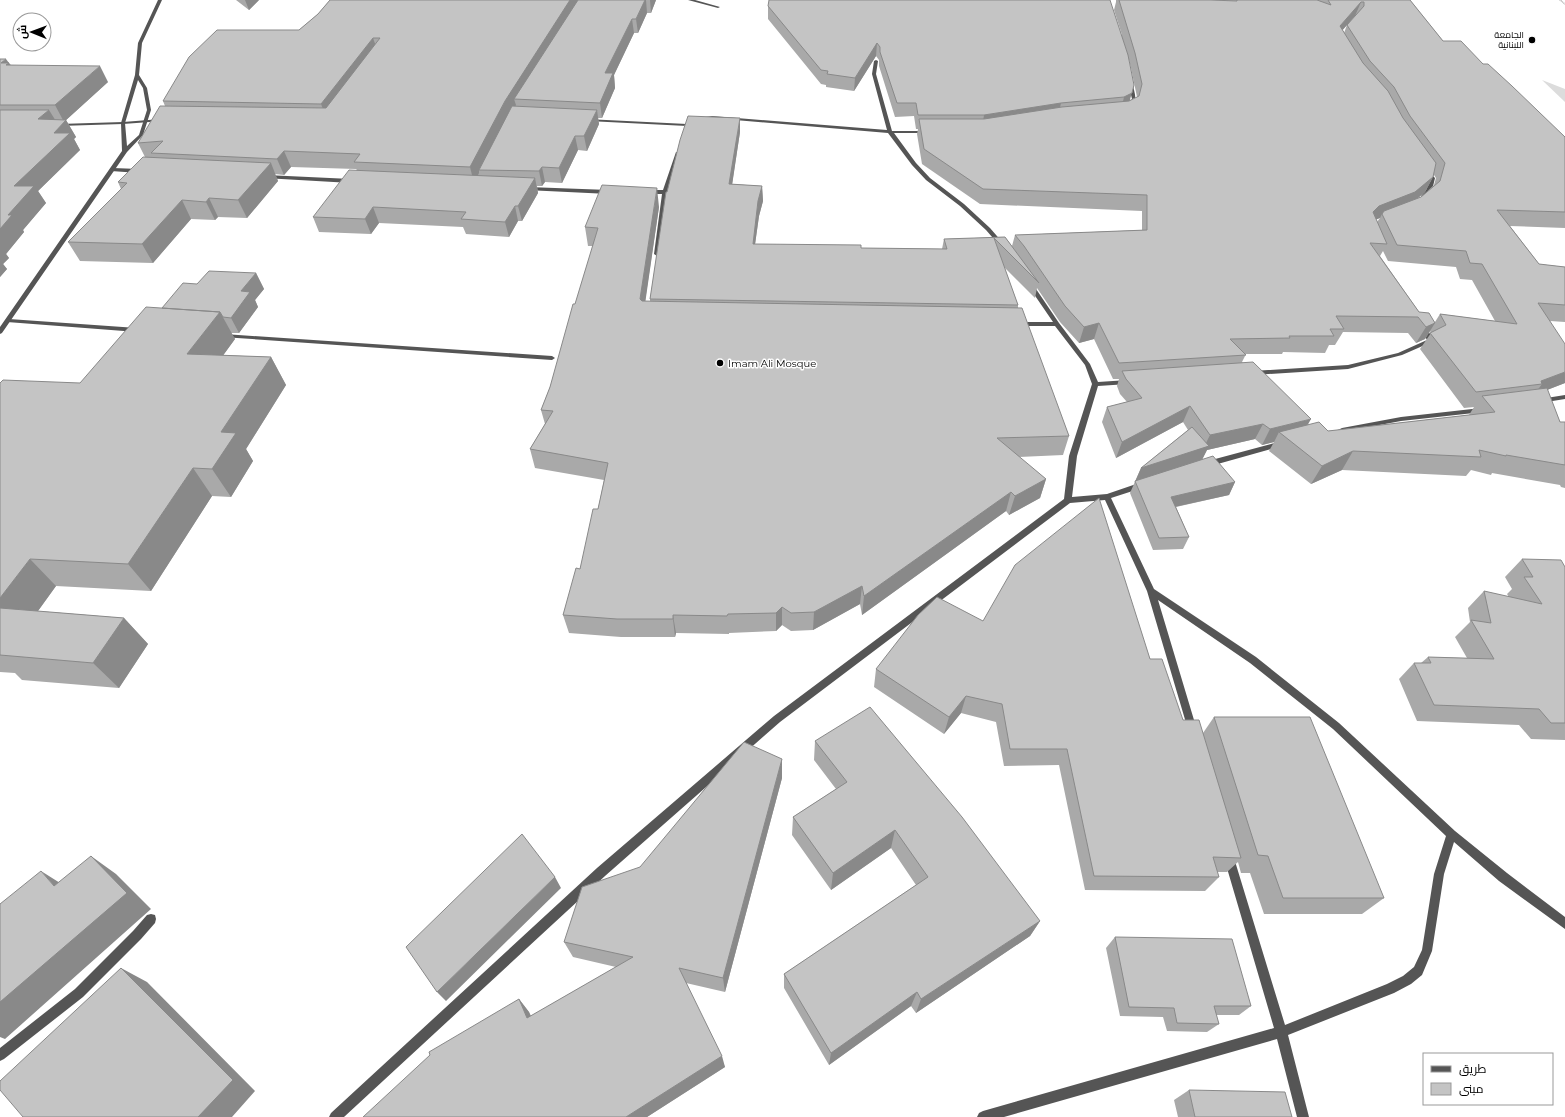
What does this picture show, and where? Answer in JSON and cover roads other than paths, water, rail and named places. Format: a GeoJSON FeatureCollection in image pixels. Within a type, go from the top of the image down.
{"type":"FeatureCollection","features":[{"type":"Feature","properties":{"kind":"street"},"geometry":{"type":"LineString","coordinates":[[125,151],[123,123],[137,75],[140,43],[160,0]]}},
{"type":"Feature","properties":{"kind":"street"},"geometry":{"type":"LineString","coordinates":[[690,0],[718,7]]}},
{"type":"Feature","properties":{"kind":"street"},"geometry":{"type":"LineString","coordinates":[[876,61],[874,74],[890,132],[914,164],[928,179],[962,205],[988,228],[1007,252]]}},
{"type":"Feature","properties":{"kind":"street"},"geometry":{"type":"LineString","coordinates":[[0,332],[125,151],[142,135],[149,110],[145,88],[137,75]]}},
{"type":"Feature","properties":{"kind":"street"},"geometry":{"type":"LineString","coordinates":[[1126,111],[1131,109],[1134,99],[1129,76]]}},
{"type":"Feature","properties":{"kind":"street"},"geometry":{"type":"LineString","coordinates":[[583,120],[687,125],[698,118],[712,117],[890,132],[931,132]]}},
{"type":"Feature","properties":{"kind":"street"},"geometry":{"type":"LineString","coordinates":[[52,125],[123,123],[167,119]]}},
{"type":"Feature","properties":{"kind":"street"},"geometry":{"type":"LineString","coordinates":[[684,133],[687,125]]}},
{"type":"Feature","properties":{"kind":"street"},"geometry":{"type":"LineString","coordinates":[[655,264],[665,192],[680,148]]}},
{"type":"Feature","properties":{"kind":"street"},"geometry":{"type":"LineString","coordinates":[[1418,202],[1428,194],[1432,185],[1432,178],[1420,163]]}},
{"type":"Feature","properties":{"kind":"street"},"geometry":{"type":"LineString","coordinates":[[113,170],[145,172]]}},
{"type":"Feature","properties":{"kind":"street"},"geometry":{"type":"LineString","coordinates":[[263,177],[358,181]]}},
{"type":"Feature","properties":{"kind":"street"},"geometry":{"type":"LineString","coordinates":[[522,188],[613,192]]}},
{"type":"Feature","properties":{"kind":"street"},"geometry":{"type":"LineString","coordinates":[[641,192],[665,192]]}},
{"type":"Feature","properties":{"kind":"street"},"geometry":{"type":"LineString","coordinates":[[1026,278],[1057,324],[1088,365],[1095,384],[1073,456],[1068,500]]}},
{"type":"Feature","properties":{"kind":"street"},"geometry":{"type":"LineString","coordinates":[[9,321],[143,330]]}},
{"type":"Feature","properties":{"kind":"street"},"geometry":{"type":"LineString","coordinates":[[1246,374],[1348,367],[1400,354],[1432,341],[1420,321]]}},
{"type":"Feature","properties":{"kind":"street"},"geometry":{"type":"LineString","coordinates":[[1009,324],[1057,324]]}},
{"type":"Feature","properties":{"kind":"street"},"geometry":{"type":"LineString","coordinates":[[214,335],[552,358]]}},
{"type":"Feature","properties":{"kind":"street"},"geometry":{"type":"LineString","coordinates":[[1095,384],[1135,381]]}},
{"type":"Feature","properties":{"kind":"street"},"geometry":{"type":"LineString","coordinates":[[1536,402],[1565,397]]}},
{"type":"Feature","properties":{"kind":"street"},"geometry":{"type":"LineString","coordinates":[[1338,431],[1401,419],[1491,408]]}},
{"type":"Feature","properties":{"kind":"street"},"geometry":{"type":"LineString","coordinates":[[1201,466],[1291,441]]}},
{"type":"Feature","properties":{"kind":"street"},"geometry":{"type":"LineString","coordinates":[[335,1117],[601,872],[777,719],[1068,500],[1107,496],[1150,482]]}},
{"type":"Feature","properties":{"kind":"street"},"geometry":{"type":"LineString","coordinates":[[1107,496],[1150,591],[1194,738]]}},
{"type":"Feature","properties":{"kind":"street"},"geometry":{"type":"LineString","coordinates":[[1150,591],[1253,660],[1330,722],[1451,834],[1503,877],[1565,924]]}},
{"type":"Feature","properties":{"kind":"street"},"geometry":{"type":"LineString","coordinates":[[983,1117],[1281,1032],[1390,989],[1407,980],[1418,971],[1427,951],[1438,874],[1451,834]]}},
{"type":"Feature","properties":{"kind":"street"},"geometry":{"type":"LineString","coordinates":[[1227,851],[1281,1032],[1303,1117]]}},
{"type":"Feature","properties":{"kind":"street"},"geometry":{"type":"LineString","coordinates":[[0,1055],[79,993],[151,919]]}},
{"type":"Feature","properties":{"kind":"place","name":"الجامعة اللبنانية"},"geometry":{"type":"Point","coordinates":[1532,40]}},
{"type":"Feature","properties":{"kind":"place","name":"Imam Ali Mosque"},"geometry":{"type":"Point","coordinates":[720,363]}}]}
